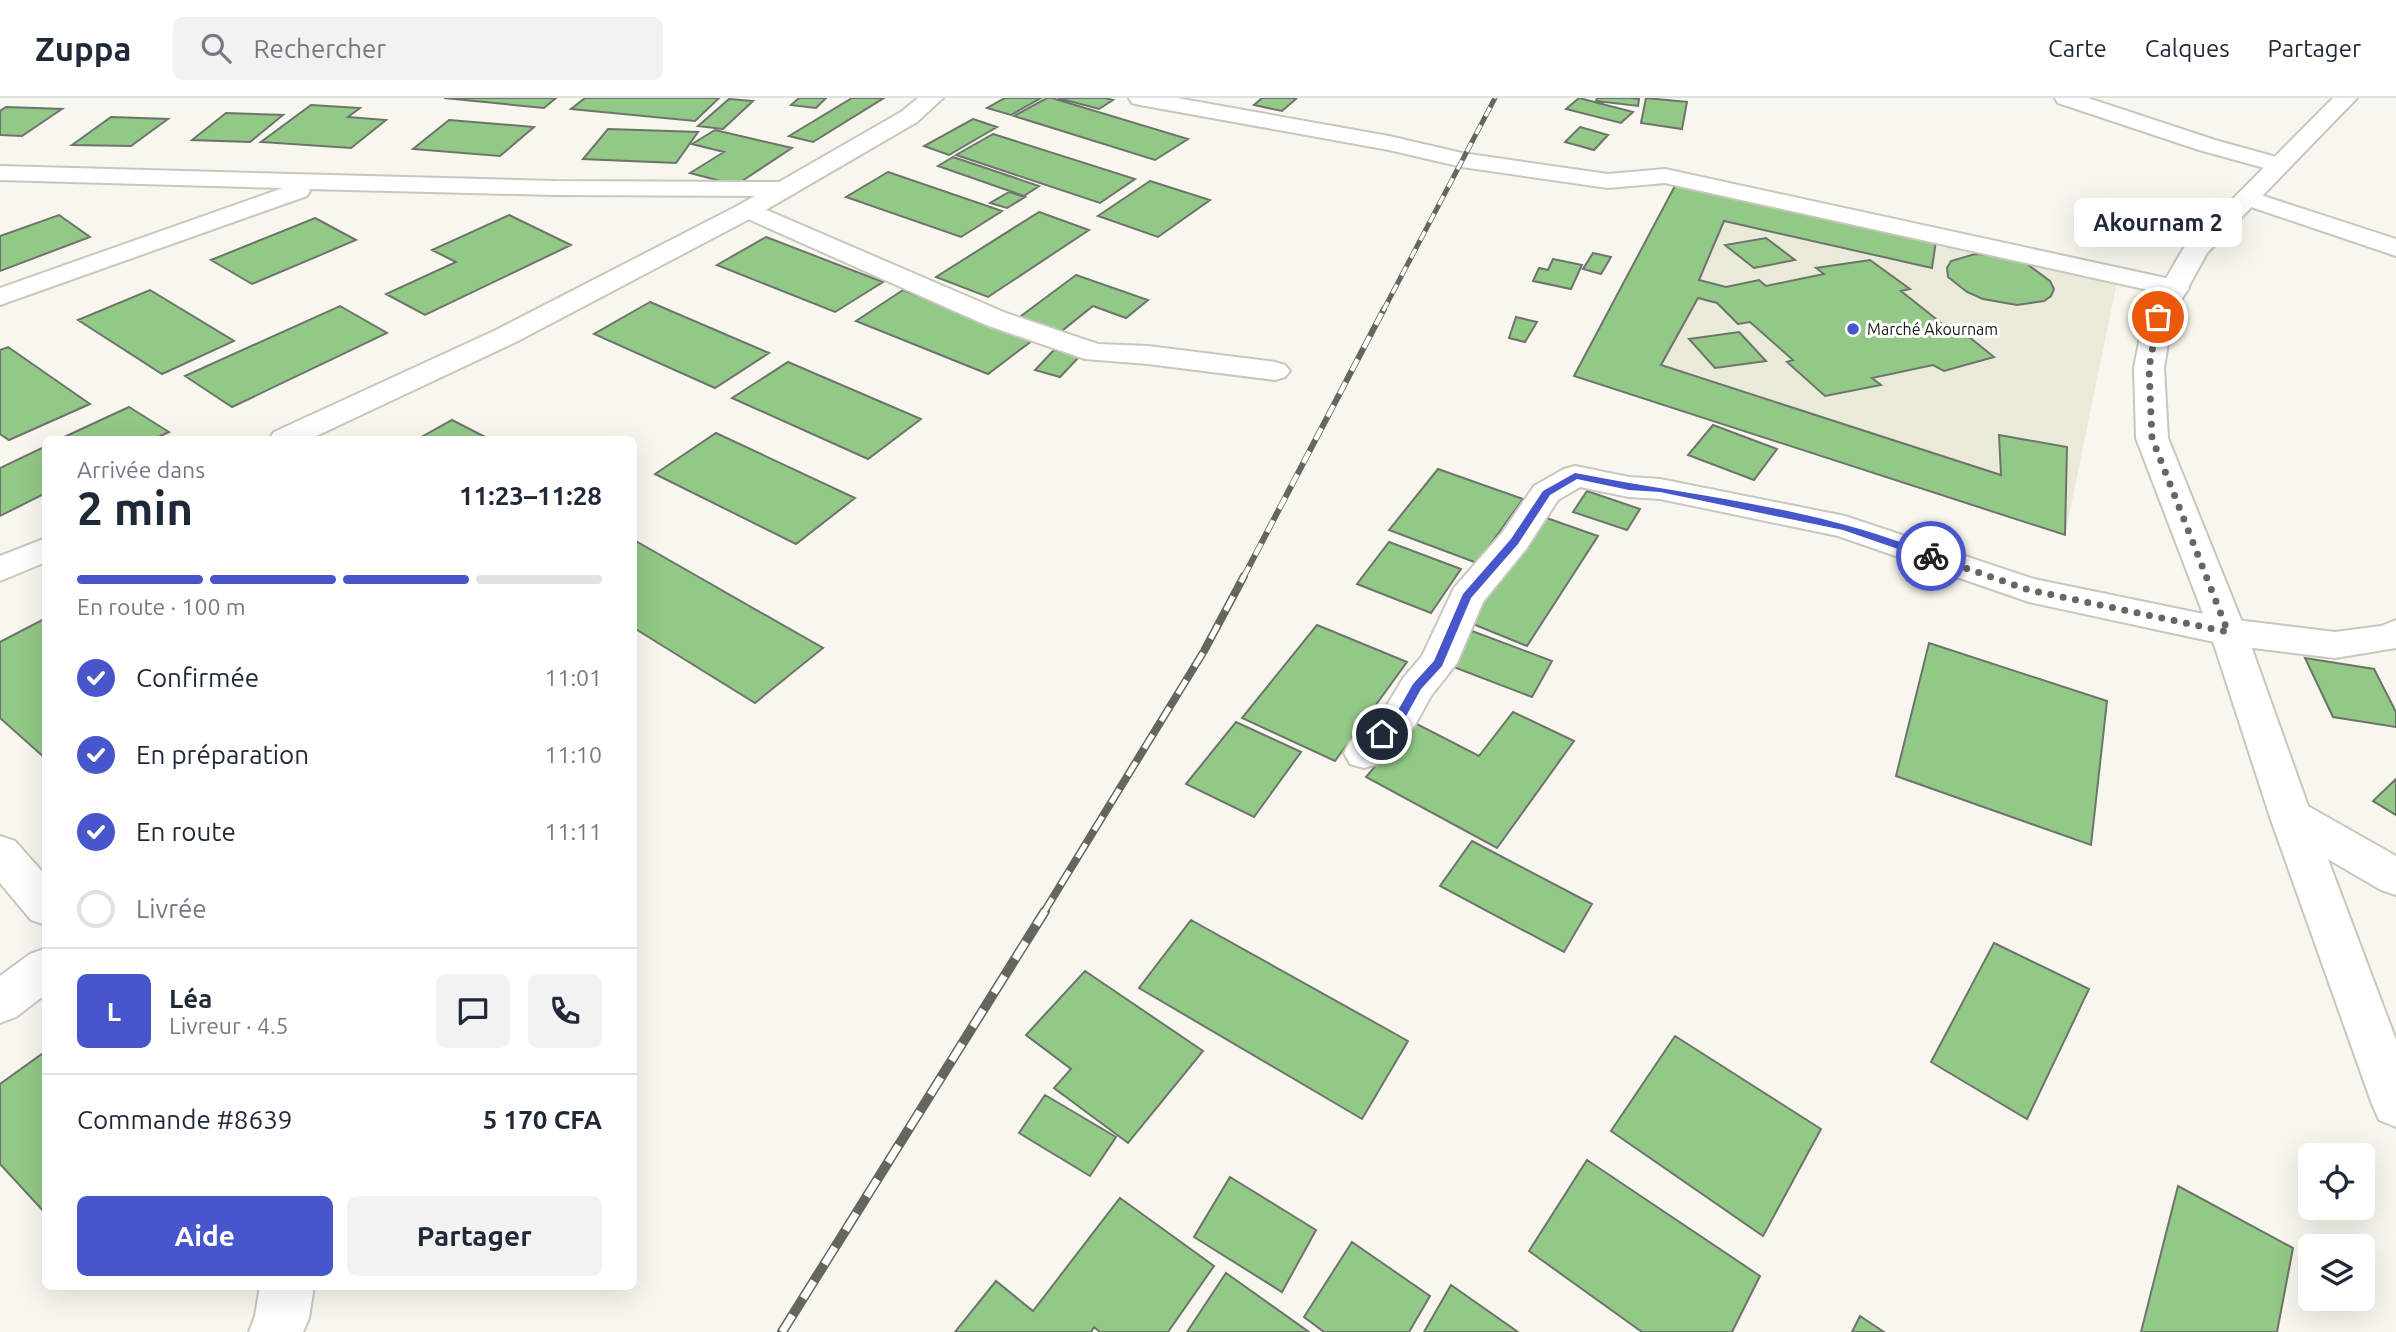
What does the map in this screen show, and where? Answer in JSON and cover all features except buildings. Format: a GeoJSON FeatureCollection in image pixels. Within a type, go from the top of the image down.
{"type":"FeatureCollection","features":[{"type":"Feature","properties":{"kind":"street"},"geometry":{"type":"LineString","coordinates":[[291,436],[506,336],[748,211],[909,117],[932,98]]}},
{"type":"Feature","properties":{"kind":"street"},"geometry":{"type":"LineString","coordinates":[[1140,98],[1389,143],[1462,160],[1608,181],[1665,176],[2175,288]]}},
{"type":"Feature","properties":{"kind":"street"},"geometry":{"type":"LineString","coordinates":[[2066,98],[2207,145],[2279,165]]}},
{"type":"Feature","properties":{"kind":"street"},"geometry":{"type":"LineString","coordinates":[[2346,98],[2196,249],[2158,317],[2149,368],[2152,438],[2228,632],[2291,817],[2396,1104]]}},
{"type":"Feature","properties":{"kind":"street"},"geometry":{"type":"LineString","coordinates":[[0,173],[319,183],[785,189]]}},
{"type":"Feature","properties":{"kind":"street"},"geometry":{"type":"LineString","coordinates":[[0,297],[319,183]]}},
{"type":"Feature","properties":{"kind":"street"},"geometry":{"type":"LineString","coordinates":[[2248,198],[2396,248]]}},
{"type":"Feature","properties":{"kind":"street"},"geometry":{"type":"LineString","coordinates":[[748,211],[996,319],[1095,353],[1148,355],[1275,371]]}},
{"type":"Feature","properties":{"kind":"street"},"geometry":{"type":"LineString","coordinates":[[1364,753],[1401,715],[1417,687],[1438,663],[1467,597],[1514,541],[1546,493],[1575,476],[1629,487],[1660,489],[1845,527],[2029,590],[2228,632],[2335,645],[2391,637],[2396,633]]}},
{"type":"Feature","properties":{"kind":"street"},"geometry":{"type":"LineString","coordinates":[[0,569],[42,551]]}},
{"type":"Feature","properties":{"kind":"street"},"geometry":{"type":"LineString","coordinates":[[2291,817],[2396,877]]}},
{"type":"Feature","properties":{"kind":"street"},"geometry":{"type":"LineString","coordinates":[[0,853],[42,902]]}},
{"type":"Feature","properties":{"kind":"street"},"geometry":{"type":"LineString","coordinates":[[0,1002],[42,971]]}},
{"type":"Feature","properties":{"kind":"street"},"geometry":{"type":"LineString","coordinates":[[276,1332],[282,1318],[286,1290]]}},
{"type":"Feature","properties":{"kind":"shaded area","name":"Marché Akournam"},"geometry":{"type":"Polygon","coordinates":[[[1676,184],[2117,282],[2065,535],[1574,376],[1676,184]]]}},
{"type":"Feature","properties":{"kind":"railway"},"geometry":{"type":"LineString","coordinates":[[1383,311],[1495,98]]}},
{"type":"Feature","properties":{"kind":"railway"},"geometry":{"type":"LineString","coordinates":[[1243,578],[1384,309]]}},
{"type":"Feature","properties":{"kind":"railway"},"geometry":{"type":"LineString","coordinates":[[1044,912],[1204,651],[1244,576]]}},
{"type":"Feature","properties":{"kind":"railway"},"geometry":{"type":"LineString","coordinates":[[782,1332],[1045,911]]}},
{"type":"Feature","properties":{"kind":"way so far"},"geometry":{"type":"LineString","coordinates":[[1931,556],[2029,590],[2228,632],[2152,438],[2149,368],[2158,317]]}},
{"type":"Feature","properties":{"kind":"place","name":"Akournam 2"},"geometry":{"type":"Point","coordinates":[2158,317]}},
{"type":"Feature","properties":{"kind":"place","name":"Marché Akournam"},"geometry":{"type":"Point","coordinates":[1853,329]}},
{"type":"Feature","properties":{"kind":"route"},"geometry":{"type":"LineString","coordinates":[[1382,734],[1401,715],[1417,687],[1438,663],[1467,597],[1514,541],[1546,493],[1575,476],[1629,487],[1660,489],[1845,527],[1931,556]]}}]}
